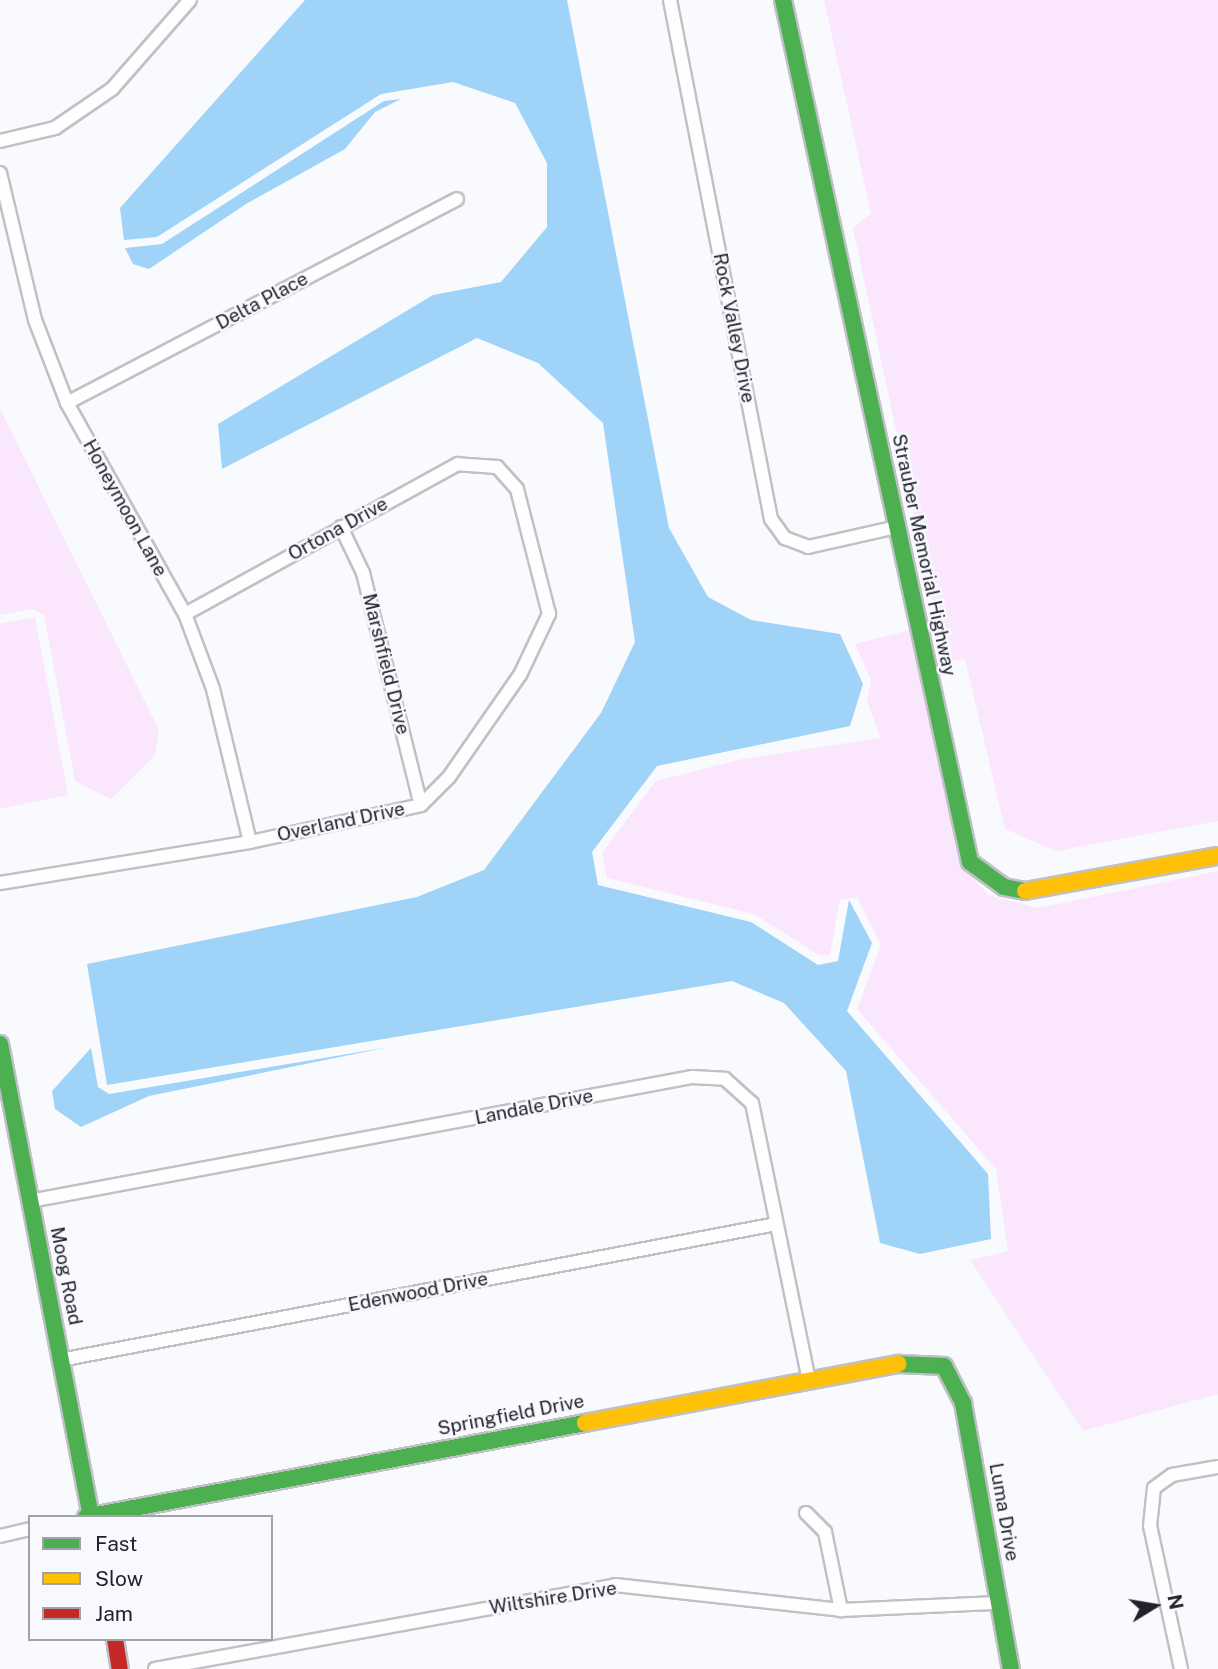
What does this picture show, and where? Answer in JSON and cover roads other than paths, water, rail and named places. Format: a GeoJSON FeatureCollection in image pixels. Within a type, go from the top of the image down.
{"type":"FeatureCollection","features":[{"type":"Feature","properties":{"kind":"street"},"geometry":{"type":"LineString","coordinates":[[0,141],[55,128],[112,89],[190,0]]}},
{"type":"Feature","properties":{"kind":"street","name":"Rock Valley Drive"},"geometry":{"type":"LineString","coordinates":[[670,0],[771,519],[785,538],[808,547],[897,527]]}},
{"type":"Feature","properties":{"kind":"street","name":"Strauber Memorial Highway"},"geometry":{"type":"LineString","coordinates":[[783,0],[964,849],[984,877],[1035,893],[1218,856]]}},
{"type":"Feature","properties":{"kind":"street","name":"Honeymoon Lane"},"geometry":{"type":"LineString","coordinates":[[0,173],[35,320],[67,403],[185,614],[213,688],[250,842]]}},
{"type":"Feature","properties":{"kind":"street","name":"Delta Place"},"geometry":{"type":"LineString","coordinates":[[67,403],[457,199]]}},
{"type":"Feature","properties":{"kind":"street","name":"Ortona Drive"},"geometry":{"type":"LineString","coordinates":[[185,614],[458,464],[496,467]]}},
{"type":"Feature","properties":{"kind":"street","name":"Overland Drive"},"geometry":{"type":"LineString","coordinates":[[0,883],[250,842],[421,805],[449,776],[520,675],[549,614],[517,489],[496,467]]}},
{"type":"Feature","properties":{"kind":"street","name":"Marshfield Drive"},"geometry":{"type":"LineString","coordinates":[[341,527],[363,573],[421,805]]}},
{"type":"Feature","properties":{"kind":"street","name":"Moog Road"},"geometry":{"type":"LineString","coordinates":[[0,1044],[89,1515]]}},
{"type":"Feature","properties":{"kind":"street","name":"Landale Drive"},"geometry":{"type":"LineString","coordinates":[[30,1202],[692,1077],[725,1079],[752,1103],[809,1380]]}},
{"type":"Feature","properties":{"kind":"street","name":"Edenwood Drive"},"geometry":{"type":"LineString","coordinates":[[60,1360],[776,1224]]}},
{"type":"Feature","properties":{"kind":"street","name":"Springfield Drive"},"geometry":{"type":"LineString","coordinates":[[94,1515],[907,1362],[944,1366]]}},
{"type":"Feature","properties":{"kind":"street","name":"Luma Drive"},"geometry":{"type":"LineString","coordinates":[[944,1366],[963,1403],[1011,1669]]}},
{"type":"Feature","properties":{"kind":"street"},"geometry":{"type":"LineString","coordinates":[[1181,1669],[1150,1526],[1154,1488],[1172,1475],[1218,1467]]}},
{"type":"Feature","properties":{"kind":"street"},"geometry":{"type":"LineString","coordinates":[[806,1513],[825,1532],[841,1610]]}},
{"type":"Feature","properties":{"kind":"street"},"geometry":{"type":"LineString","coordinates":[[0,1536],[28,1529]]}},
{"type":"Feature","properties":{"kind":"street","name":"Wiltshire Drive"},"geometry":{"type":"LineString","coordinates":[[155,1669],[614,1585],[841,1610],[998,1603]]}},
{"type":"Feature","properties":{"kind":"street"},"geometry":{"type":"LineString","coordinates":[[115,1641],[120,1669]]}},
{"type":"Feature","properties":{"kind":"water"},"geometry":{"type":"Polygon","coordinates":[[[305,0],[567,0],[669,528],[708,597],[751,620],[840,634],[863,684],[850,726],[657,766],[592,852],[598,885],[751,922],[818,965],[838,961],[849,900],[872,943],[847,1011],[988,1174],[991,1239],[920,1254],[880,1243],[846,1071],[784,1003],[732,981],[107,1085],[87,964],[417,897],[484,870],[601,713],[635,642],[603,423],[538,363],[477,338],[222,469],[218,424],[433,295],[501,282],[547,227],[547,163],[515,103],[453,82],[381,94],[157,237],[124,240],[120,208],[305,0]]]}},
{"type":"Feature","properties":{"kind":"water"},"geometry":{"type":"Polygon","coordinates":[[[401,99],[375,112],[345,149],[246,204],[149,269],[133,264],[125,248],[162,244],[384,101],[401,99]]]}},
{"type":"Feature","properties":{"kind":"water"},"geometry":{"type":"Polygon","coordinates":[[[389,1047],[149,1096],[81,1127],[55,1109],[52,1091],[91,1048],[98,1087],[109,1094],[389,1047]]]}}]}
